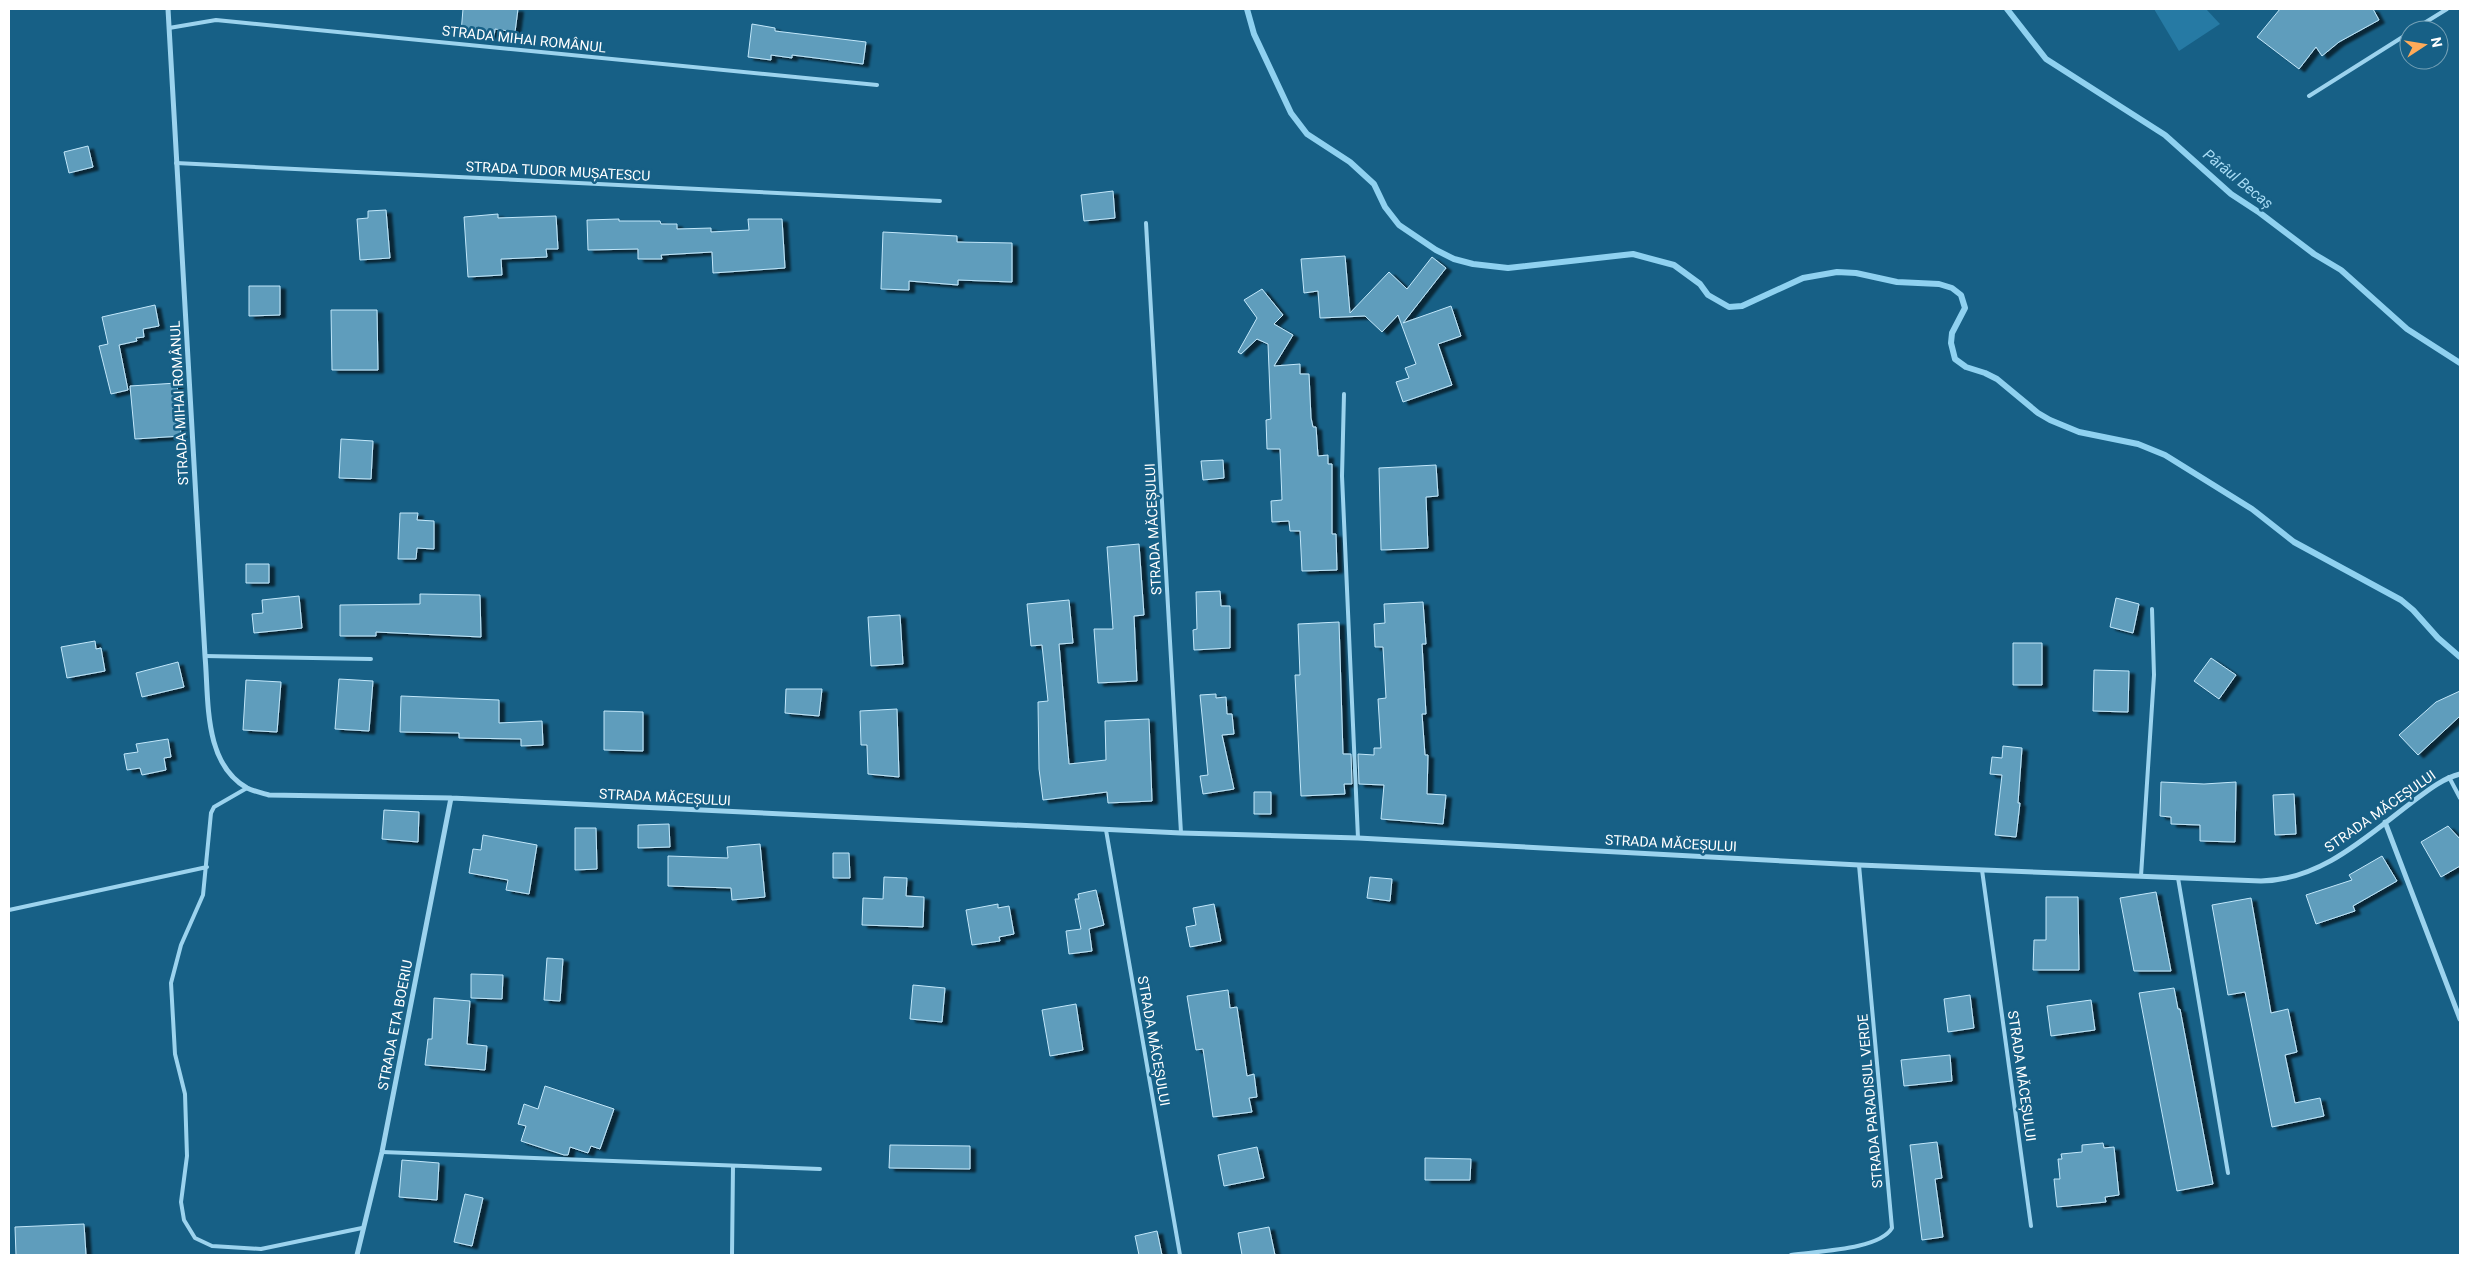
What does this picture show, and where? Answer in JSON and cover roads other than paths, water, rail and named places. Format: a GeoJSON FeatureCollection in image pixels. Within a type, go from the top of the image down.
{"type":"FeatureCollection","features":[{"type":"Feature","properties":{"kind":"street","name":"STRADA MIHAI ROMÂNUL"},"geometry":{"type":"LineString","coordinates":[[168,9],[205,656],[212,735],[218,756],[229,773]]}},
{"type":"Feature","properties":{"kind":"street","name":"STRADA MĂCEȘULUI"},"geometry":{"type":"LineString","coordinates":[[229,773],[247,788],[269,795],[451,798],[1106,830],[1358,838],[1859,865],[2261,881],[2295,877],[2308,873],[2342,853],[2434,785],[2449,777],[2460,774]]}},
{"type":"Feature","properties":{"kind":"street","name":"STRADA ETA BOERIU"},"geometry":{"type":"LineString","coordinates":[[357,1255],[362,1228],[382,1152],[451,798]]}},
{"type":"Feature","properties":{"kind":"street"},"geometry":{"type":"LineString","coordinates":[[2386,822],[2460,1019]]}},
{"type":"Feature","properties":{"kind":"lane"},"geometry":{"type":"LineString","coordinates":[[2429,20],[2447,9]]}},
{"type":"Feature","properties":{"kind":"lane","name":"STRADA MIHAI ROMÂNUL"},"geometry":{"type":"LineString","coordinates":[[169,28],[216,20],[877,85]]}},
{"type":"Feature","properties":{"kind":"lane"},"geometry":{"type":"LineString","coordinates":[[2309,96],[2399,39]]}},
{"type":"Feature","properties":{"kind":"lane","name":"STRADA TUDOR MUȘATESCU"},"geometry":{"type":"LineString","coordinates":[[176,163],[940,201]]}},
{"type":"Feature","properties":{"kind":"lane","name":"STRADA MĂCEȘULUI"},"geometry":{"type":"LineString","coordinates":[[1146,223],[1181,833]]}},
{"type":"Feature","properties":{"kind":"lane"},"geometry":{"type":"LineString","coordinates":[[1344,394],[1342,476],[1358,838]]}},
{"type":"Feature","properties":{"kind":"lane"},"geometry":{"type":"LineString","coordinates":[[2141,876],[2154,675],[2152,609]]}},
{"type":"Feature","properties":{"kind":"lane"},"geometry":{"type":"LineString","coordinates":[[205,656],[371,659]]}},
{"type":"Feature","properties":{"kind":"lane","name":"STRADA MĂCEȘULUI"},"geometry":{"type":"LineString","coordinates":[[2449,777],[2460,798]]}},
{"type":"Feature","properties":{"kind":"lane"},"geometry":{"type":"LineString","coordinates":[[247,788],[214,807],[211,813],[203,895],[181,945],[172,983],[175,1054],[185,1094],[186,1156],[181,1202],[184,1220],[195,1238],[212,1246],[261,1249],[362,1228]]}},
{"type":"Feature","properties":{"kind":"lane","name":"STRADA MĂCEȘULUI"},"geometry":{"type":"LineString","coordinates":[[1106,830],[1180,1255]]}},
{"type":"Feature","properties":{"kind":"lane","name":"STRADA PARADISUL VERDE"},"geometry":{"type":"LineString","coordinates":[[1791,1255],[1873,1243],[1888,1236],[1892,1228],[1859,865]]}},
{"type":"Feature","properties":{"kind":"lane"},"geometry":{"type":"LineString","coordinates":[[9,910],[207,867]]}},
{"type":"Feature","properties":{"kind":"lane","name":"STRADA MĂCEȘULUI"},"geometry":{"type":"LineString","coordinates":[[1982,870],[2031,1226]]}},
{"type":"Feature","properties":{"kind":"lane"},"geometry":{"type":"LineString","coordinates":[[2178,878],[2228,1173]]}},
{"type":"Feature","properties":{"kind":"lane"},"geometry":{"type":"LineString","coordinates":[[382,1152],[820,1169]]}},
{"type":"Feature","properties":{"kind":"lane"},"geometry":{"type":"LineString","coordinates":[[732,1255],[733,1166]]}},
{"type":"Feature","properties":{"kind":"waterway"},"geometry":{"type":"LineString","coordinates":[[1247,9],[1254,34],[1291,113],[1307,134],[1350,162],[1374,184],[1385,207],[1399,225],[1436,250],[1454,259],[1473,264],[1508,268],[1633,254],[1674,265],[1700,284],[1708,295],[1729,307],[1742,306],[1803,278],[1837,272],[1856,273],[1897,282],[1939,284],[1952,288],[1961,295],[1965,308],[1952,333],[1951,343],[1955,359],[1966,367],[1997,379],[2038,413],[2050,420],[2079,432],[2138,444],[2165,455],[2252,509],[2294,542],[2401,600],[2413,610],[2438,638],[2460,657]]}},
{"type":"Feature","properties":{"kind":"waterway","name":"Pârâul Becaș"},"geometry":{"type":"LineString","coordinates":[[2007,9],[2046,59],[2165,135],[2231,194],[2260,213],[2314,254],[2341,270],[2407,329],[2460,363]]}}]}
